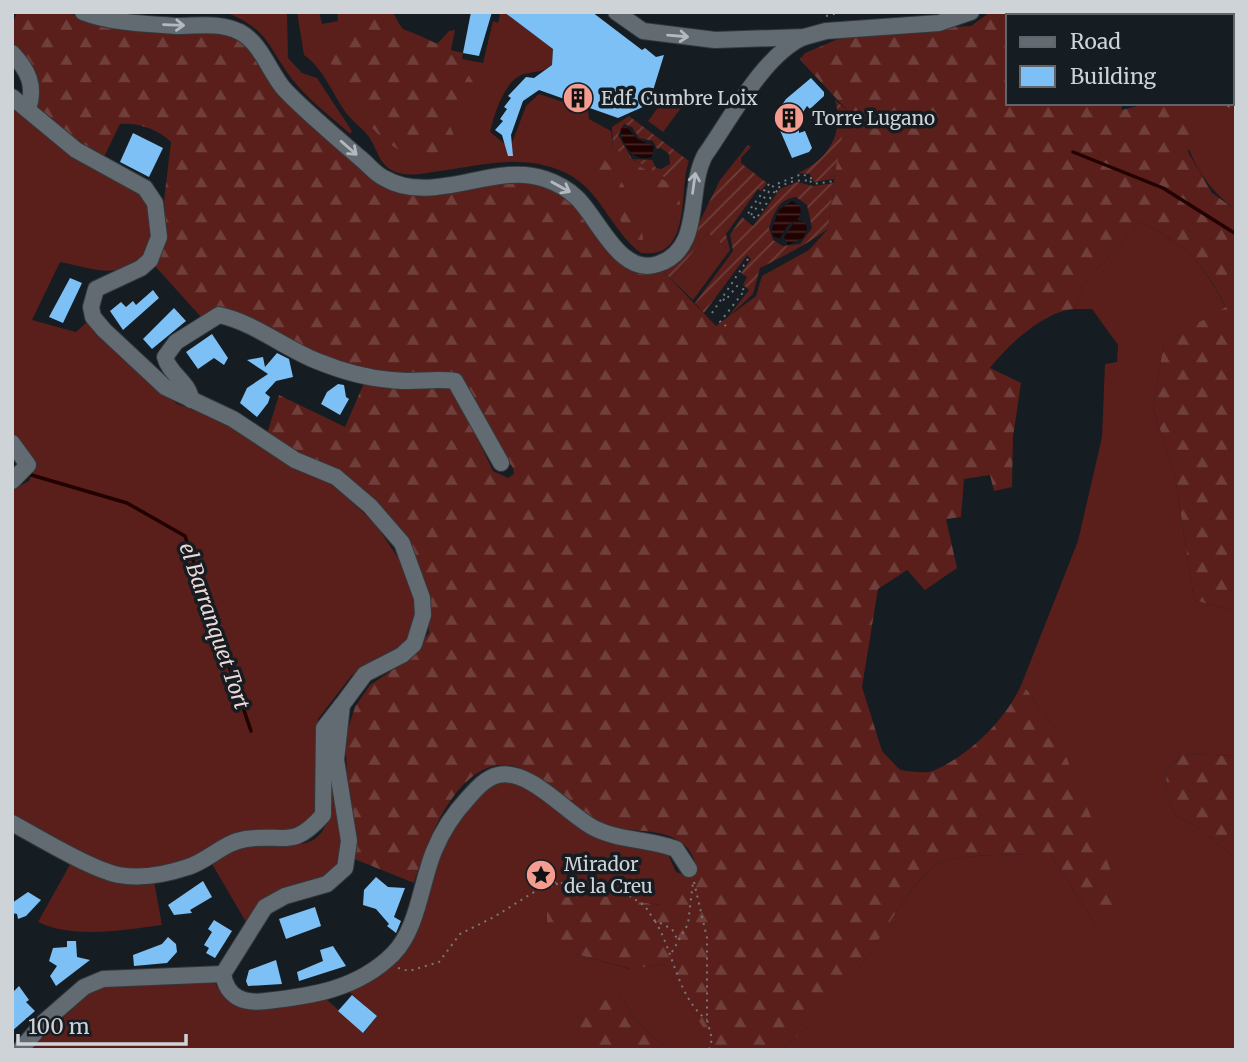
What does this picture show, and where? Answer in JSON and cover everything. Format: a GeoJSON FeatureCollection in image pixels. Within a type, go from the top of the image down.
{"type":"FeatureCollection","features":[{"type":"Feature","properties":{"kind":"street"},"geometry":{"type":"LineString","coordinates":[[83,12],[141,23],[217,26],[242,33],[259,50],[284,88],[384,178],[410,187],[513,175],[544,178],[578,199],[621,254],[640,265],[654,265],[675,258],[683,247],[691,220],[696,171],[705,155],[771,63],[786,47],[804,37]]}},
{"type":"Feature","properties":{"kind":"street"},"geometry":{"type":"LineString","coordinates":[[616,12],[643,31],[715,40],[804,37],[827,31],[939,23],[957,14]]}},
{"type":"Feature","properties":{"kind":"street"},"geometry":{"type":"LineString","coordinates":[[12,53],[29,76],[32,94],[28,109]]}},
{"type":"Feature","properties":{"kind":"street"},"geometry":{"type":"LineString","coordinates":[[12,97],[76,150],[145,188],[155,203],[159,237],[150,260],[141,268],[96,289],[91,307],[98,324],[165,387],[233,419],[295,460],[336,477],[370,506],[402,543],[422,598],[420,630],[414,644],[402,655],[365,674],[324,728],[323,815],[307,833],[285,839],[245,839],[221,848],[191,866],[159,875],[118,875],[12,823]]}},
{"type":"Feature","properties":{"kind":"street"},"geometry":{"type":"LineString","coordinates":[[191,400],[189,390],[167,366],[165,357],[176,342],[219,315],[242,322],[317,361],[358,373],[390,380],[430,378],[455,381],[501,463]]}},
{"type":"Feature","properties":{"kind":"street"},"geometry":{"type":"LineString","coordinates":[[12,443],[20,475]]}},
{"type":"Feature","properties":{"kind":"street"},"geometry":{"type":"LineString","coordinates":[[342,705],[336,760],[349,841],[345,868],[327,884],[307,892],[285,896],[265,907],[223,974],[225,986],[234,997],[245,1002],[263,1002],[327,993],[380,964],[394,953],[407,932],[444,828],[464,803],[490,779],[499,775],[522,777],[594,828],[676,849],[690,869]]}},
{"type":"Feature","properties":{"kind":"street"},"geometry":{"type":"LineString","coordinates":[[20,1050],[45,1021],[84,987],[103,979],[223,974]]}},
{"type":"Feature","properties":{"kind":"path"},"geometry":{"type":"LineString","coordinates":[[751,215],[774,185],[802,174],[809,176],[810,181]]}},
{"type":"Feature","properties":{"kind":"path"},"geometry":{"type":"LineString","coordinates":[[769,184],[748,212],[756,219],[775,191],[796,180],[810,181],[813,184],[835,181]]}},
{"type":"Feature","properties":{"kind":"path"},"geometry":{"type":"LineString","coordinates":[[775,191],[781,195]]}},
{"type":"Feature","properties":{"kind":"path"},"geometry":{"type":"LineString","coordinates":[[723,299],[720,297],[750,256]]}},
{"type":"Feature","properties":{"kind":"path"},"geometry":{"type":"LineString","coordinates":[[712,313],[737,286],[745,290],[720,322],[726,326]]}},
{"type":"Feature","properties":{"kind":"path"},"geometry":{"type":"LineString","coordinates":[[671,953],[688,925],[693,874],[707,937],[708,1020],[712,1039],[709,1049]]}},
{"type":"Feature","properties":{"kind":"path"},"geometry":{"type":"LineString","coordinates":[[380,964],[409,971],[427,968],[439,962],[460,934],[494,918],[547,884],[554,887],[556,882],[625,893],[645,906],[671,953],[690,1002],[708,1020]]}},
{"type":"Feature","properties":{"kind":"path"},"geometry":{"type":"LineString","coordinates":[[654,920],[672,929],[678,941]]}},
{"type":"Feature","properties":{"kind":"green space"},"geometry":{"type":"Polygon","coordinates":[[[17,12],[68,12],[87,21],[224,33],[241,39],[286,103],[375,180],[538,183],[572,199],[613,250],[662,270],[716,326],[756,296],[762,276],[809,250],[828,229],[840,133],[847,110],[800,59],[805,53],[852,33],[971,26],[990,12],[1093,12],[1006,14],[1006,105],[1121,105],[1122,110],[1141,105],[1176,105],[1195,127],[1188,152],[1212,193],[1236,210],[1236,612],[1194,600],[1175,476],[1153,407],[1164,342],[1226,307],[1209,277],[1192,256],[1171,239],[1141,222],[1083,284],[1074,309],[1051,316],[1027,331],[990,368],[1021,383],[1013,437],[1012,487],[994,491],[990,475],[964,479],[961,517],[946,519],[957,568],[925,590],[907,570],[878,589],[862,687],[882,751],[900,770],[925,772],[947,764],[973,746],[1007,710],[1022,683],[1054,727],[1103,846],[1121,905],[1096,925],[1051,855],[994,855],[950,859],[930,869],[920,879],[848,982],[818,1017],[782,1050],[694,1050],[707,1034],[664,964],[631,969],[576,954],[547,932],[547,903],[582,893],[660,905],[676,872],[689,876],[696,874],[693,856],[681,842],[660,834],[615,828],[593,821],[534,775],[507,765],[493,766],[478,773],[452,798],[433,832],[414,883],[352,858],[345,738],[355,707],[370,685],[412,657],[429,633],[426,586],[407,544],[267,434],[279,395],[345,427],[364,383],[397,389],[448,386],[460,403],[493,471],[508,478],[514,474],[513,468],[450,374],[437,372],[414,377],[373,373],[305,349],[241,316],[202,318],[155,266],[166,243],[164,201],[171,142],[148,128],[120,124],[103,159],[75,142],[48,121],[36,104],[26,65],[13,45],[12,26],[17,12]]]}},
{"type":"Feature","properties":{"kind":"green space"},"geometry":{"type":"Polygon","coordinates":[[[225,12],[287,12],[288,58],[302,73],[317,78],[352,131],[350,134],[303,92],[261,34],[241,19],[225,12]]]}},
{"type":"Feature","properties":{"kind":"green space"},"geometry":{"type":"Polygon","coordinates":[[[297,12],[319,12],[322,24],[338,21],[337,12],[393,12],[405,32],[422,40],[438,43],[449,31],[455,30],[451,50],[463,53],[462,59],[483,63],[493,21],[498,23],[500,15],[495,12],[511,12],[509,16],[553,49],[552,65],[541,71],[521,75],[510,84],[497,108],[490,132],[510,148],[526,106],[539,94],[588,110],[589,119],[611,131],[613,148],[644,166],[681,169],[689,161],[676,235],[669,246],[658,252],[641,253],[578,180],[551,167],[535,163],[504,162],[417,174],[393,171],[381,160],[369,137],[347,114],[323,75],[304,55],[297,12]]]}},
{"type":"Feature","properties":{"kind":"green space"},"geometry":{"type":"Polygon","coordinates":[[[347,12],[388,12],[394,26],[440,46],[458,62],[474,84],[464,100],[448,105],[446,117],[456,140],[435,153],[414,155],[395,147],[377,132],[347,92],[326,53],[346,37],[347,12]]]}},
{"type":"Feature","properties":{"kind":"green space"},"geometry":{"type":"Polygon","coordinates":[[[1236,12],[1236,210],[1211,187],[1195,163],[1175,105],[1234,105],[1234,14],[1094,14],[1236,12]]]}},
{"type":"Feature","properties":{"kind":"green space"},"geometry":{"type":"Polygon","coordinates":[[[672,89],[687,100],[663,132],[648,121],[672,89]]]}},
{"type":"Feature","properties":{"kind":"green space"},"geometry":{"type":"Polygon","coordinates":[[[835,100],[847,110],[834,179],[814,182],[810,174],[798,173],[818,161],[832,144],[838,124],[835,100]]]}},
{"type":"Feature","properties":{"kind":"green space"},"geometry":{"type":"Polygon","coordinates":[[[12,105],[139,191],[149,214],[149,239],[139,259],[116,270],[60,262],[32,320],[76,332],[88,321],[177,404],[223,420],[332,483],[376,525],[409,574],[415,592],[414,629],[408,643],[352,675],[318,719],[318,810],[308,827],[214,848],[172,867],[132,870],[95,860],[12,816],[12,490],[29,481],[34,468],[12,438],[12,105]]]}},
{"type":"Feature","properties":{"kind":"green space"},"geometry":{"type":"Polygon","coordinates":[[[629,116],[689,161],[675,176],[666,178],[632,159],[613,148],[612,127],[629,116]],[[624,124],[618,135],[632,159],[652,160],[656,168],[661,169],[670,164],[669,154],[661,148],[657,149],[653,141],[639,138],[632,127],[624,124]]]}},
{"type":"Feature","properties":{"kind":"green space"},"geometry":{"type":"Polygon","coordinates":[[[748,145],[751,147],[741,158],[741,163],[767,183],[761,191],[758,189],[726,234],[730,250],[707,233],[672,280],[662,270],[683,259],[692,247],[697,227],[720,180],[748,145]]]}},
{"type":"Feature","properties":{"kind":"green space"},"geometry":{"type":"Polygon","coordinates":[[[599,154],[616,173],[635,208],[644,245],[636,246],[628,235],[605,187],[588,167],[589,160],[599,154]]]}},
{"type":"Feature","properties":{"kind":"green space"},"geometry":{"type":"Polygon","coordinates":[[[628,160],[676,187],[681,208],[670,211],[638,178],[625,175],[623,166],[628,160]]]}},
{"type":"Feature","properties":{"kind":"green space"},"geometry":{"type":"Polygon","coordinates":[[[797,182],[813,186],[834,183],[828,229],[760,268],[753,294],[728,317],[749,290],[743,285],[747,277],[741,273],[751,259],[747,255],[704,313],[695,303],[733,251],[730,235],[742,217],[753,226],[780,189],[797,182]],[[796,197],[781,204],[769,228],[773,240],[783,246],[800,244],[812,228],[807,205],[796,197]]]}},
{"type":"Feature","properties":{"kind":"green space"},"geometry":{"type":"Polygon","coordinates":[[[1141,222],[1171,239],[1192,256],[1209,278],[1226,308],[1164,342],[1153,407],[1175,476],[1194,600],[1236,612],[1236,756],[1183,754],[1166,771],[1167,794],[1175,815],[1197,827],[1236,858],[1236,1050],[782,1050],[838,994],[921,879],[930,869],[950,859],[1051,855],[1096,925],[1076,785],[1054,727],[1022,683],[1078,541],[1102,437],[1105,364],[1117,362],[1118,345],[1092,309],[1074,309],[1083,284],[1141,222]]]}},
{"type":"Feature","properties":{"kind":"green space"},"geometry":{"type":"Polygon","coordinates":[[[707,233],[730,250],[693,300],[672,280],[707,233]]]}},
{"type":"Feature","properties":{"kind":"green space"},"geometry":{"type":"Polygon","coordinates":[[[329,749],[339,816],[336,865],[329,877],[273,895],[246,922],[212,864],[241,848],[302,844],[313,840],[322,831],[329,816],[332,777],[329,749]]]}},
{"type":"Feature","properties":{"kind":"green space"},"geometry":{"type":"Polygon","coordinates":[[[1183,754],[1236,756],[1236,858],[1197,827],[1175,815],[1167,794],[1166,771],[1183,754]]]}},
{"type":"Feature","properties":{"kind":"green space"},"geometry":{"type":"Polygon","coordinates":[[[499,778],[521,785],[582,829],[666,850],[676,872],[661,905],[632,901],[576,954],[630,969],[664,964],[708,1035],[694,1050],[669,1050],[640,1025],[618,993],[599,993],[573,1046],[577,1050],[29,1050],[92,990],[109,985],[214,981],[223,993],[234,1001],[264,1006],[325,998],[364,1033],[377,1016],[346,989],[382,970],[444,839],[469,805],[499,778]]]}},
{"type":"Feature","properties":{"kind":"green space"},"geometry":{"type":"Polygon","coordinates":[[[72,861],[111,878],[130,882],[154,881],[162,925],[83,932],[38,922],[72,861]]]}},
{"type":"Feature","properties":{"kind":"green space"},"geometry":{"type":"Polygon","coordinates":[[[599,993],[618,993],[640,1025],[669,1050],[577,1050],[573,1046],[583,1015],[599,993]]]}},
{"type":"Feature","properties":{"kind":"shaded area"},"geometry":{"type":"Polygon","coordinates":[[[626,126],[637,139],[654,146],[652,157],[640,157],[629,151],[621,134],[621,128],[626,126]]]}},
{"type":"Feature","properties":{"kind":"shaded area"},"geometry":{"type":"Polygon","coordinates":[[[792,201],[800,206],[801,213],[797,220],[805,222],[807,229],[803,238],[788,245],[784,237],[796,220],[787,226],[780,238],[774,237],[771,231],[779,210],[792,201]]]}},
{"type":"Feature","properties":{"kind":"building"},"geometry":{"type":"Polygon","coordinates":[[[471,12],[492,12],[479,56],[463,53],[471,12]]]}},
{"type":"Feature","properties":{"kind":"building"},"geometry":{"type":"Polygon","coordinates":[[[504,12],[592,12],[642,50],[645,48],[656,57],[664,55],[651,97],[645,106],[618,118],[539,90],[523,101],[511,135],[513,156],[508,156],[502,135],[495,130],[503,121],[500,119],[507,109],[504,107],[511,98],[508,96],[526,77],[534,78],[552,65],[553,49],[504,12]]]}},
{"type":"Feature","properties":{"kind":"building","name":"Torre Lugano"},"geometry":{"type":"Polygon","coordinates":[[[811,78],[824,92],[824,96],[810,109],[807,106],[799,118],[799,133],[805,131],[812,148],[809,152],[792,158],[779,128],[778,111],[786,99],[811,78]]]}},
{"type":"Feature","properties":{"kind":"building"},"geometry":{"type":"Polygon","coordinates":[[[133,133],[163,148],[149,177],[120,162],[133,133]]]}},
{"type":"Feature","properties":{"kind":"building"},"geometry":{"type":"Polygon","coordinates":[[[70,278],[82,283],[63,323],[49,317],[70,278]]]}},
{"type":"Feature","properties":{"kind":"building"},"geometry":{"type":"Polygon","coordinates":[[[153,290],[159,298],[123,330],[110,311],[121,302],[126,307],[133,301],[136,305],[153,290]]]}},
{"type":"Feature","properties":{"kind":"building"},"geometry":{"type":"Polygon","coordinates":[[[174,308],[186,321],[152,349],[143,339],[174,308]]]}},
{"type":"Feature","properties":{"kind":"building"},"geometry":{"type":"Polygon","coordinates":[[[212,334],[228,358],[224,365],[214,358],[198,369],[186,352],[212,334]]]}},
{"type":"Feature","properties":{"kind":"building"},"geometry":{"type":"Polygon","coordinates":[[[277,353],[289,359],[293,377],[276,381],[265,393],[270,397],[268,403],[257,417],[240,403],[247,388],[268,374],[247,360],[263,357],[265,367],[277,353]]]}},
{"type":"Feature","properties":{"kind":"building"},"geometry":{"type":"Polygon","coordinates":[[[338,384],[344,385],[346,397],[349,399],[340,415],[321,404],[327,392],[338,384]]]}},
{"type":"Feature","properties":{"kind":"building"},"geometry":{"type":"Polygon","coordinates":[[[376,877],[388,887],[405,888],[394,917],[401,921],[396,933],[387,926],[389,924],[376,909],[363,905],[364,890],[376,877]]]}},
{"type":"Feature","properties":{"kind":"building"},"geometry":{"type":"Polygon","coordinates":[[[203,881],[212,897],[190,910],[192,913],[174,915],[168,905],[203,881]]]}},
{"type":"Feature","properties":{"kind":"building"},"geometry":{"type":"Polygon","coordinates":[[[28,892],[41,900],[26,916],[18,919],[17,914],[12,913],[12,903],[28,892]]]}},
{"type":"Feature","properties":{"kind":"building"},"geometry":{"type":"Polygon","coordinates":[[[315,907],[321,926],[286,939],[279,919],[315,907]]]}},
{"type":"Feature","properties":{"kind":"building"},"geometry":{"type":"Polygon","coordinates":[[[214,920],[232,931],[215,958],[206,953],[209,948],[204,945],[212,932],[208,929],[214,920]]]}},
{"type":"Feature","properties":{"kind":"building"},"geometry":{"type":"Polygon","coordinates":[[[168,937],[176,944],[177,952],[167,963],[134,966],[133,955],[162,944],[168,937]]]}},
{"type":"Feature","properties":{"kind":"building"},"geometry":{"type":"Polygon","coordinates":[[[67,941],[76,941],[77,957],[90,960],[56,986],[50,976],[57,966],[49,961],[53,948],[67,947],[67,941]]]}},
{"type":"Feature","properties":{"kind":"building"},"geometry":{"type":"Polygon","coordinates":[[[333,946],[346,966],[299,981],[297,972],[323,961],[320,950],[333,946]]]}},
{"type":"Feature","properties":{"kind":"building"},"geometry":{"type":"Polygon","coordinates":[[[276,960],[282,984],[248,986],[246,981],[249,970],[276,960]]]}},
{"type":"Feature","properties":{"kind":"building"},"geometry":{"type":"Polygon","coordinates":[[[19,986],[29,1000],[26,1002],[35,1011],[12,1031],[12,993],[19,986]]]}},
{"type":"Feature","properties":{"kind":"building"},"geometry":{"type":"Polygon","coordinates":[[[352,995],[377,1016],[363,1033],[338,1011],[352,995]]]}},
{"type":"Feature","properties":{"kind":"waterway"},"geometry":{"type":"LineString","coordinates":[[1073,152],[1163,188],[1236,234]]}},
{"type":"Feature","properties":{"kind":"waterway","name":"el Barranquet Tort"},"geometry":{"type":"LineString","coordinates":[[28,474],[127,503],[185,536],[251,731]]}},
{"type":"Feature","properties":{"kind":"place","name":"Edf. Cumbre Loix"},"geometry":{"type":"Point","coordinates":[578,98]}},
{"type":"Feature","properties":{"kind":"place","name":"Torre Lugano"},"geometry":{"type":"Point","coordinates":[789,118]}},
{"type":"Feature","properties":{"kind":"place","name":"Mirador de la Creu"},"geometry":{"type":"Point","coordinates":[541,875]}}]}
